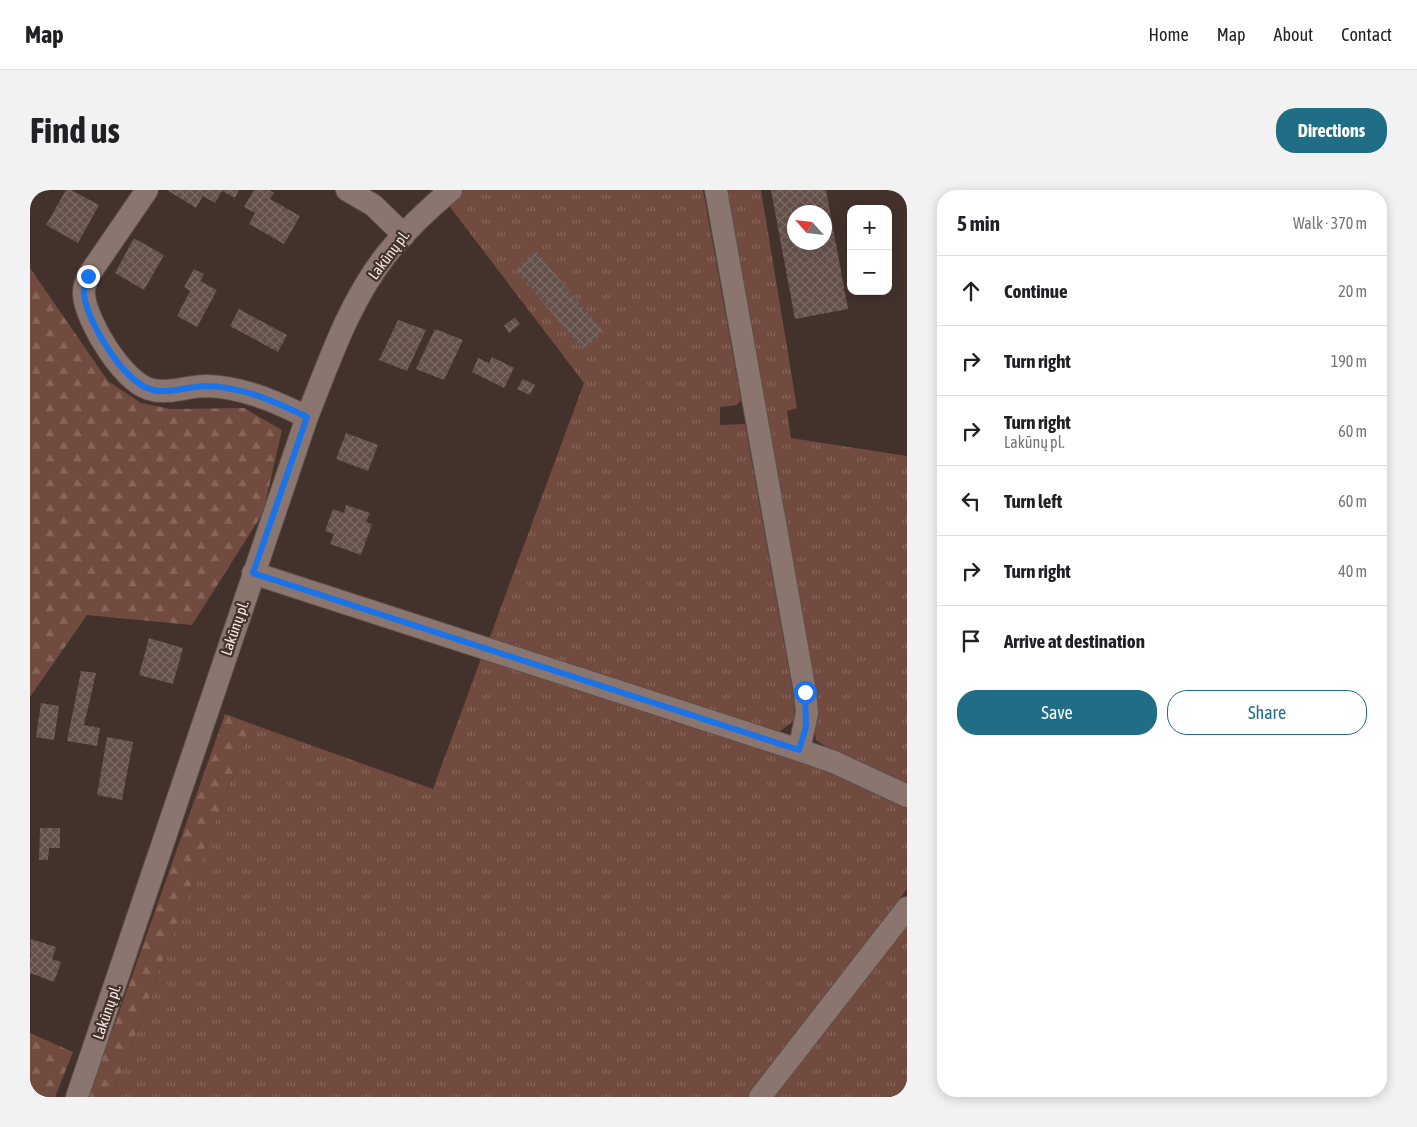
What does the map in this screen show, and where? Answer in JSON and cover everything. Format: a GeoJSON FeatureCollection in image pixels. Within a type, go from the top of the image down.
{"type":"FeatureCollection","features":[{"type":"Feature","properties":{"kind":"street"},"geometry":{"type":"LineString","coordinates":[[147,190],[88,276],[83,293],[88,316],[106,346],[140,385],[153,390],[205,386],[235,389],[264,396],[307,417]]}},
{"type":"Feature","properties":{"kind":"street"},"geometry":{"type":"LineString","coordinates":[[347,190],[373,205],[404,235]]}},
{"type":"Feature","properties":{"kind":"street","name":"Lakūnų pl."},"geometry":{"type":"LineString","coordinates":[[77,1097],[307,417],[346,324],[358,300],[385,256],[421,215],[451,190]]}},
{"type":"Feature","properties":{"kind":"street"},"geometry":{"type":"LineString","coordinates":[[716,190],[805,692],[806,727],[799,750]]}},
{"type":"Feature","properties":{"kind":"street"},"geometry":{"type":"LineString","coordinates":[[253,573],[799,750],[834,762],[907,796]]}},
{"type":"Feature","properties":{"kind":"street"},"geometry":{"type":"LineString","coordinates":[[760,1097],[907,908]]}},
{"type":"Feature","properties":{"kind":"green space"},"geometry":{"type":"Polygon","coordinates":[[[463,190],[703,190],[741,400],[737,405],[720,407],[720,425],[745,424],[794,698],[795,720],[779,732],[488,642],[584,383],[447,203],[463,190]]]}},
{"type":"Feature","properties":{"kind":"green space"},"geometry":{"type":"Polygon","coordinates":[[[722,190],[761,190],[797,408],[787,411],[791,438],[907,456],[907,788],[832,751],[816,740],[722,190]]]}},
{"type":"Feature","properties":{"kind":"green space"},"geometry":{"type":"Polygon","coordinates":[[[30,268],[108,381],[141,403],[171,409],[244,408],[282,430],[263,513],[192,625],[87,615],[30,697],[30,268]]]}},
{"type":"Feature","properties":{"kind":"green space"},"geometry":{"type":"Polygon","coordinates":[[[482,656],[821,767],[907,808],[907,889],[748,1097],[112,1097],[252,724],[433,789],[482,656]]]}},
{"type":"Feature","properties":{"kind":"green space"},"geometry":{"type":"Polygon","coordinates":[[[225,714],[252,724],[112,1097],[86,1097],[116,1021],[225,714]]]}},
{"type":"Feature","properties":{"kind":"green space"},"geometry":{"type":"Polygon","coordinates":[[[907,922],[907,1097],[773,1097],[907,922]]]}},
{"type":"Feature","properties":{"kind":"green space"},"geometry":{"type":"Polygon","coordinates":[[[30,1033],[73,1052],[55,1097],[30,1097],[30,1033]]]}},
{"type":"Feature","properties":{"kind":"building"},"geometry":{"type":"Polygon","coordinates":[[[66,190],[71,190],[99,205],[78,243],[46,225],[66,190]]]}},
{"type":"Feature","properties":{"kind":"building"},"geometry":{"type":"Polygon","coordinates":[[[167,190],[239,190],[235,198],[222,191],[215,203],[203,196],[196,208],[167,190]]]}},
{"type":"Feature","properties":{"kind":"building"},"geometry":{"type":"Polygon","coordinates":[[[254,190],[269,190],[274,193],[270,199],[300,216],[284,244],[249,224],[255,213],[244,207],[254,190]]]}},
{"type":"Feature","properties":{"kind":"building"},"geometry":{"type":"Polygon","coordinates":[[[771,190],[826,190],[829,205],[787,205],[787,250],[832,250],[832,222],[848,309],[795,319],[771,190]]]}},
{"type":"Feature","properties":{"kind":"building"},"geometry":{"type":"Polygon","coordinates":[[[134,238],[164,255],[144,290],[115,273],[134,238]]]}},
{"type":"Feature","properties":{"kind":"building"},"geometry":{"type":"Polygon","coordinates":[[[536,251],[604,332],[583,350],[515,269],[536,251]]]}},
{"type":"Feature","properties":{"kind":"building"},"geometry":{"type":"Polygon","coordinates":[[[194,269],[204,274],[200,281],[217,290],[197,327],[177,316],[190,291],[184,287],[194,269]]]}},
{"type":"Feature","properties":{"kind":"building"},"geometry":{"type":"Polygon","coordinates":[[[239,309],[287,335],[278,352],[230,326],[239,309]]]}},
{"type":"Feature","properties":{"kind":"building"},"geometry":{"type":"Polygon","coordinates":[[[515,317],[520,324],[509,333],[504,326],[515,317]]]}},
{"type":"Feature","properties":{"kind":"building"},"geometry":{"type":"Polygon","coordinates":[[[398,320],[426,330],[407,371],[379,360],[398,320]]]}},
{"type":"Feature","properties":{"kind":"building"},"geometry":{"type":"Polygon","coordinates":[[[435,329],[463,340],[444,380],[416,369],[435,329]]]}},
{"type":"Feature","properties":{"kind":"building"},"geometry":{"type":"Polygon","coordinates":[[[492,357],[514,368],[504,388],[472,372],[478,358],[489,363],[492,357]]]}},
{"type":"Feature","properties":{"kind":"building"},"geometry":{"type":"Polygon","coordinates":[[[523,379],[535,385],[530,395],[517,389],[523,379]]]}},
{"type":"Feature","properties":{"kind":"building"},"geometry":{"type":"Polygon","coordinates":[[[346,433],[378,445],[368,471],[336,459],[346,433]]]}},
{"type":"Feature","properties":{"kind":"building"},"geometry":{"type":"Polygon","coordinates":[[[346,505],[370,513],[366,522],[372,524],[361,555],[330,544],[334,534],[325,531],[333,509],[344,513],[346,505]]]}},
{"type":"Feature","properties":{"kind":"building"},"geometry":{"type":"Polygon","coordinates":[[[149,638],[183,648],[173,684],[139,675],[149,638]]]}},
{"type":"Feature","properties":{"kind":"building"},"geometry":{"type":"Polygon","coordinates":[[[81,671],[96,673],[84,725],[100,728],[97,746],[67,741],[81,671]]]}},
{"type":"Feature","properties":{"kind":"building"},"geometry":{"type":"Polygon","coordinates":[[[41,703],[59,706],[54,740],[36,737],[41,703]]]}},
{"type":"Feature","properties":{"kind":"building"},"geometry":{"type":"Polygon","coordinates":[[[107,737],[133,742],[122,800],[97,795],[107,737]]]}},
{"type":"Feature","properties":{"kind":"building"},"geometry":{"type":"Polygon","coordinates":[[[40,828],[60,828],[60,848],[49,848],[48,860],[39,860],[40,828]]]}},
{"type":"Feature","properties":{"kind":"building"},"geometry":{"type":"Polygon","coordinates":[[[31,939],[56,947],[52,959],[61,962],[54,982],[30,973],[31,939]]]}},
{"type":"Feature","properties":{"kind":"route"},"geometry":{"type":"LineString","coordinates":[[88,276],[83,293],[88,316],[106,346],[140,385],[153,390],[174,390],[205,386],[235,389],[264,396],[307,417],[253,573],[799,750],[806,727],[805,692]]}}]}
